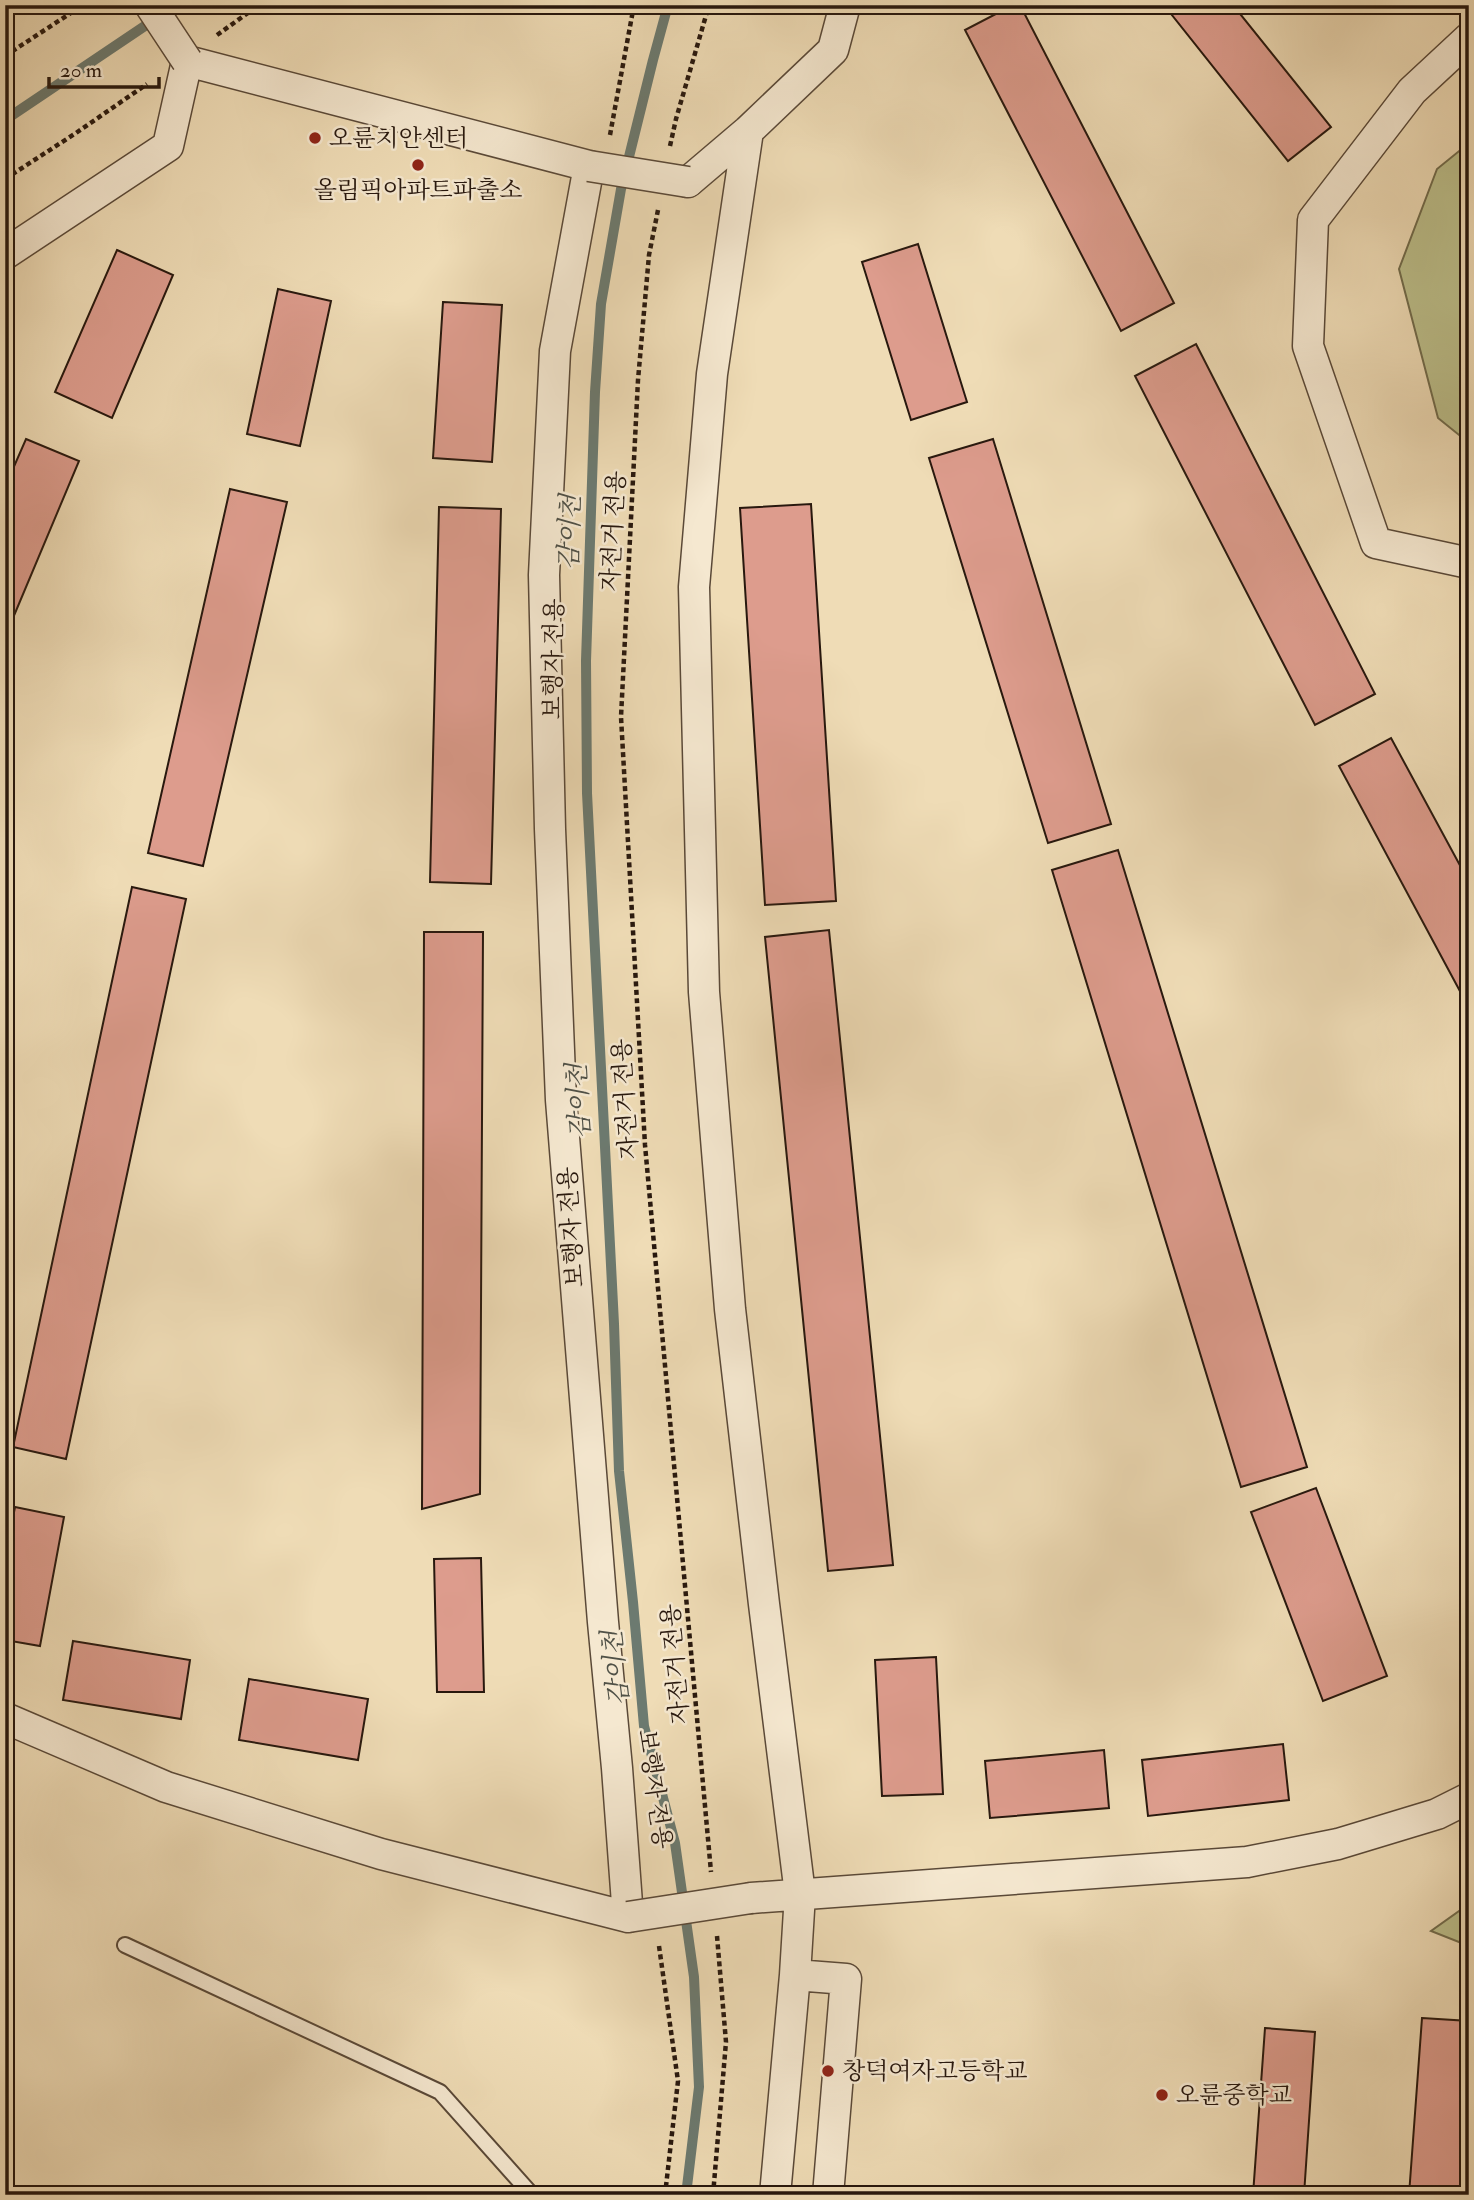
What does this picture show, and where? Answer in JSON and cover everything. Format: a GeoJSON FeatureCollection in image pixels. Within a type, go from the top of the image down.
{"type":"FeatureCollection","features":[{"type":"Feature","properties":{"kind":"street"},"geometry":{"type":"LineString","coordinates":[[150,5],[187,61],[598,157],[688,182],[748,131],[833,50],[845,5]]}},
{"type":"Feature","properties":{"kind":"street"},"geometry":{"type":"LineString","coordinates":[[1469,38],[1412,91],[1312,220],[1308,346],[1376,543],[1469,563]]}},
{"type":"Feature","properties":{"kind":"street"},"geometry":{"type":"LineString","coordinates":[[5,254],[168,146],[187,61]]}},
{"type":"Feature","properties":{"kind":"street"},"geometry":{"type":"LineString","coordinates":[[748,131],[712,374],[694,587],[704,992],[730,1309],[800,1894],[775,2195]]}},
{"type":"Feature","properties":{"kind":"street"},"geometry":{"type":"LineString","coordinates":[[598,157],[555,351],[544,575],[550,830],[561,1100],[628,1917]]}},
{"type":"Feature","properties":{"kind":"street"},"geometry":{"type":"LineString","coordinates":[[5,1718],[178,1791],[381,1854],[628,1917],[751,1898],[1247,1862],[1338,1844],[1437,1814],[1469,1798]]}},
{"type":"Feature","properties":{"kind":"street"},"geometry":{"type":"LineString","coordinates":[[795,1975],[846,1979],[828,2195]]}},
{"type":"Feature","properties":{"kind":"lane"},"geometry":{"type":"LineString","coordinates":[[125,1945],[440,2092],[532,2195]]}},
{"type":"Feature","properties":{"kind":"path"},"geometry":{"type":"LineString","coordinates":[[5,56],[83,5]]}},
{"type":"Feature","properties":{"kind":"path"},"geometry":{"type":"LineString","coordinates":[[214,37],[259,5]]}},
{"type":"Feature","properties":{"kind":"path"},"geometry":{"type":"LineString","coordinates":[[598,157],[634,5]]}},
{"type":"Feature","properties":{"kind":"path"},"geometry":{"type":"LineString","coordinates":[[670,146],[709,5]]}},
{"type":"Feature","properties":{"kind":"path"},"geometry":{"type":"LineString","coordinates":[[5,179],[156,77]]}},
{"type":"Feature","properties":{"kind":"path","name":"자전거 전용"},"geometry":{"type":"LineString","coordinates":[[660,200],[649,255],[638,380],[621,717],[645,1144],[712,1876]]}},
{"type":"Feature","properties":{"kind":"path"},"geometry":{"type":"LineString","coordinates":[[713,2195],[726,2042],[716,1931]]}},
{"type":"Feature","properties":{"kind":"path"},"geometry":{"type":"LineString","coordinates":[[659,1943],[678,2081],[665,2195]]}},
{"type":"Feature","properties":{"kind":"green space"},"geometry":{"type":"Polygon","coordinates":[[[1469,143],[1469,443],[1438,418],[1399,269],[1437,169],[1469,143]]]}},
{"type":"Feature","properties":{"kind":"green space"},"geometry":{"type":"Polygon","coordinates":[[[1469,1904],[1469,1946],[1431,1931],[1469,1904]]]}},
{"type":"Feature","properties":{"kind":"building"},"geometry":{"type":"Polygon","coordinates":[[[1013,5],[1020,5],[1174,303],[1121,331],[965,30],[1013,5]]]}},
{"type":"Feature","properties":{"kind":"building"},"geometry":{"type":"Polygon","coordinates":[[[1164,5],[1233,5],[1331,127],[1288,161],[1164,5]]]}},
{"type":"Feature","properties":{"kind":"building"},"geometry":{"type":"Polygon","coordinates":[[[918,244],[967,402],[911,420],[862,262],[918,244]]]}},
{"type":"Feature","properties":{"kind":"building"},"geometry":{"type":"Polygon","coordinates":[[[117,250],[173,275],[112,418],[55,392],[117,250]]]}},
{"type":"Feature","properties":{"kind":"building"},"geometry":{"type":"Polygon","coordinates":[[[278,289],[331,301],[300,446],[247,434],[278,289]]]}},
{"type":"Feature","properties":{"kind":"building"},"geometry":{"type":"Polygon","coordinates":[[[443,302],[502,305],[492,462],[433,458],[443,302]]]}},
{"type":"Feature","properties":{"kind":"building"},"geometry":{"type":"Polygon","coordinates":[[[1196,344],[1375,694],[1315,725],[1135,376],[1196,344]]]}},
{"type":"Feature","properties":{"kind":"building"},"geometry":{"type":"Polygon","coordinates":[[[26,439],[79,461],[5,637],[5,487],[26,439]]]}},
{"type":"Feature","properties":{"kind":"building"},"geometry":{"type":"Polygon","coordinates":[[[993,439],[1111,824],[1048,843],[929,458],[993,439]]]}},
{"type":"Feature","properties":{"kind":"building"},"geometry":{"type":"Polygon","coordinates":[[[230,489],[287,502],[203,866],[148,853],[230,489]]]}},
{"type":"Feature","properties":{"kind":"building"},"geometry":{"type":"Polygon","coordinates":[[[811,504],[836,901],[765,905],[740,508],[811,504]]]}},
{"type":"Feature","properties":{"kind":"building"},"geometry":{"type":"Polygon","coordinates":[[[439,507],[501,509],[491,884],[430,882],[439,507]]]}},
{"type":"Feature","properties":{"kind":"building"},"geometry":{"type":"Polygon","coordinates":[[[1391,738],[1469,882],[1469,1008],[1339,766],[1391,738]]]}},
{"type":"Feature","properties":{"kind":"building"},"geometry":{"type":"Polygon","coordinates":[[[1118,850],[1307,1467],[1241,1487],[1052,870],[1118,850]]]}},
{"type":"Feature","properties":{"kind":"building"},"geometry":{"type":"Polygon","coordinates":[[[132,887],[186,899],[66,1459],[13,1447],[132,887]]]}},
{"type":"Feature","properties":{"kind":"building"},"geometry":{"type":"Polygon","coordinates":[[[829,930],[893,1565],[828,1571],[765,937],[829,930]]]}},
{"type":"Feature","properties":{"kind":"building"},"geometry":{"type":"Polygon","coordinates":[[[424,932],[483,932],[480,1494],[422,1509],[424,932]]]}},
{"type":"Feature","properties":{"kind":"building"},"geometry":{"type":"Polygon","coordinates":[[[1316,1488],[1387,1676],[1323,1701],[1251,1512],[1316,1488]]]}},
{"type":"Feature","properties":{"kind":"building"},"geometry":{"type":"Polygon","coordinates":[[[15,1507],[64,1517],[40,1646],[5,1640],[5,1558],[15,1507]]]}},
{"type":"Feature","properties":{"kind":"building"},"geometry":{"type":"Polygon","coordinates":[[[481,1558],[484,1692],[437,1692],[434,1559],[481,1558]]]}},
{"type":"Feature","properties":{"kind":"building"},"geometry":{"type":"Polygon","coordinates":[[[73,1641],[190,1660],[181,1719],[63,1700],[73,1641]]]}},
{"type":"Feature","properties":{"kind":"building"},"geometry":{"type":"Polygon","coordinates":[[[936,1657],[943,1794],[882,1796],[875,1660],[936,1657]]]}},
{"type":"Feature","properties":{"kind":"building"},"geometry":{"type":"Polygon","coordinates":[[[249,1679],[368,1699],[358,1760],[239,1740],[249,1679]]]}},
{"type":"Feature","properties":{"kind":"building"},"geometry":{"type":"Polygon","coordinates":[[[1283,1744],[1289,1800],[1148,1816],[1142,1760],[1283,1744]]]}},
{"type":"Feature","properties":{"kind":"building"},"geometry":{"type":"Polygon","coordinates":[[[1104,1750],[1109,1808],[990,1818],[985,1761],[1104,1750]]]}},
{"type":"Feature","properties":{"kind":"building"},"geometry":{"type":"Polygon","coordinates":[[[1422,2018],[1469,2021],[1469,2195],[1409,2195],[1422,2018]]]}},
{"type":"Feature","properties":{"kind":"building"},"geometry":{"type":"Polygon","coordinates":[[[1265,2028],[1315,2032],[1304,2195],[1253,2195],[1265,2028]]]}},
{"type":"Feature","properties":{"kind":"waterway"},"geometry":{"type":"LineString","coordinates":[[5,120],[176,5]]}},
{"type":"Feature","properties":{"kind":"waterway","name":"감이천"},"geometry":{"type":"LineString","coordinates":[[668,5],[621,189],[601,304],[595,392],[586,661],[587,793],[619,1471],[644,1726],[675,1843],[694,1977],[699,2087],[686,2195]]}},
{"type":"Feature","properties":{"kind":"place","name":"오륜치안센터"},"geometry":{"type":"Point","coordinates":[315,138]}},
{"type":"Feature","properties":{"kind":"place","name":"올림픽아파트파출소"},"geometry":{"type":"Point","coordinates":[418,165]}},
{"type":"Feature","properties":{"kind":"place","name":"창덕여자고등학교"},"geometry":{"type":"Point","coordinates":[828,2071]}},
{"type":"Feature","properties":{"kind":"place","name":"오륜중학교"},"geometry":{"type":"Point","coordinates":[1162,2095]}}]}
